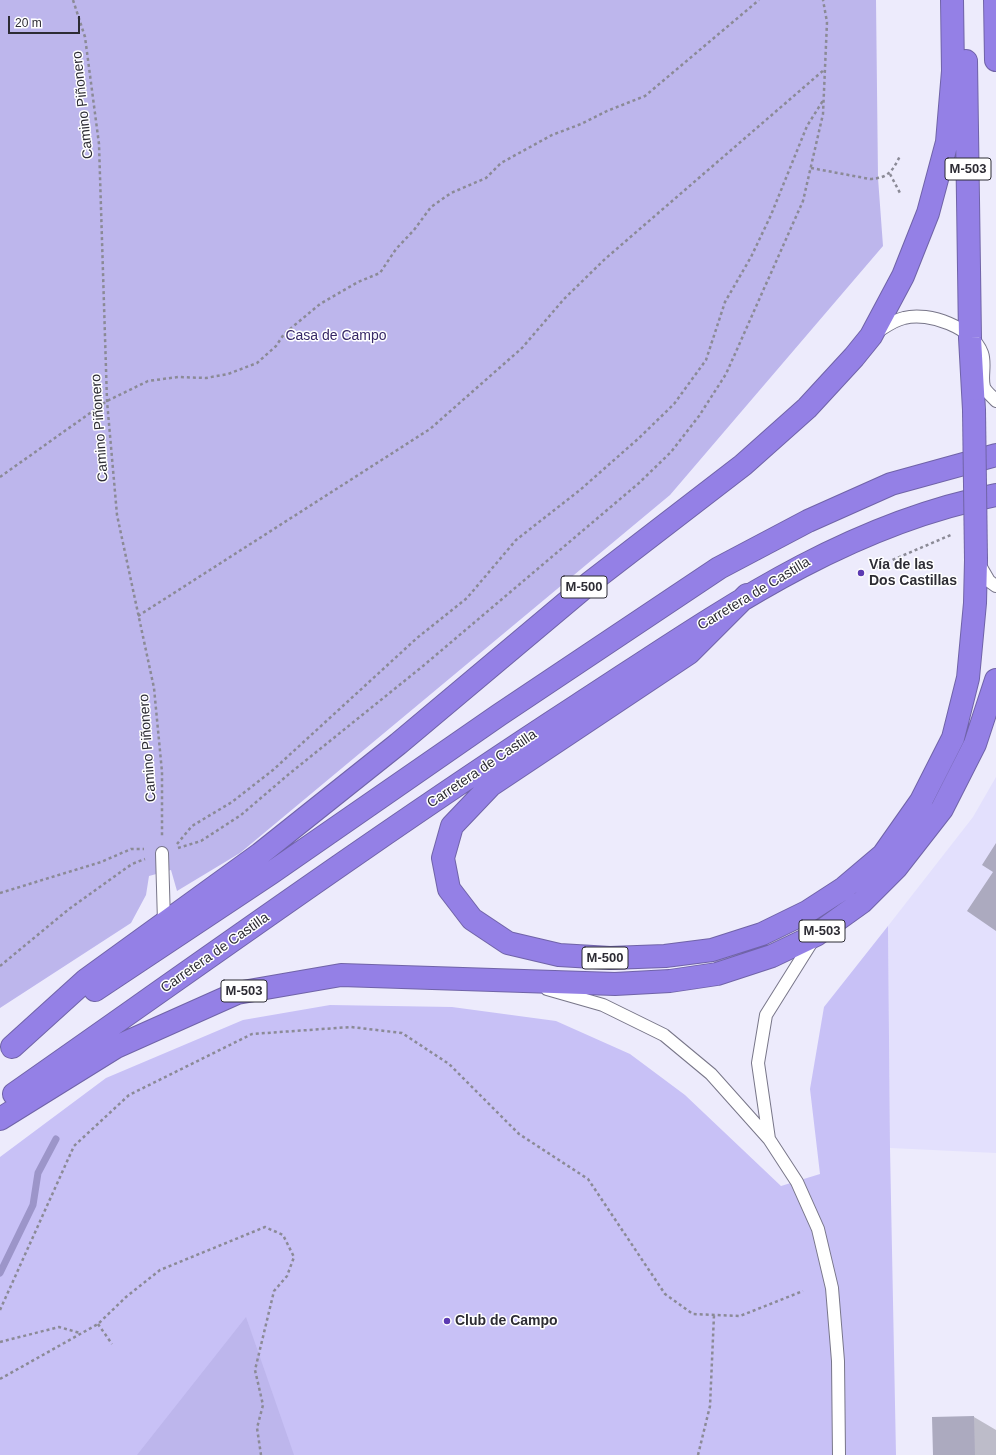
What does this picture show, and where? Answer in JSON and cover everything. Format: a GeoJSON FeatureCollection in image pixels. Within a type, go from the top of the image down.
{"type":"FeatureCollection","features":[{"type":"Feature","properties":{"kind":"highway","name":"M-500"},"geometry":{"type":"LineString","coordinates":[[6,1051],[86,980],[164,922],[260,854],[398,744],[591,582],[743,465],[807,408],[854,357],[871,336],[903,276],[928,213],[947,142],[953,71],[952,0]]}},
{"type":"Feature","properties":{"kind":"highway","name":"M-503"},"geometry":{"type":"LineString","coordinates":[[965,0],[970,338],[974,410],[976,560]]}},
{"type":"Feature","properties":{"kind":"highway"},"geometry":{"type":"LineString","coordinates":[[995,0],[996,60]]}},
{"type":"Feature","properties":{"kind":"highway","name":"M-500"},"geometry":{"type":"LineString","coordinates":[[6,1051],[270,873],[499,715],[719,568],[808,521],[891,484],[996,455]]}},
{"type":"Feature","properties":{"kind":"highway","name":"Carretera de Castilla"},"geometry":{"type":"LineString","coordinates":[[0,1104],[286,903],[512,748],[748,595],[824,554],[907,519],[996,495]]}},
{"type":"Feature","properties":{"kind":"highway","name":"M-500"},"geometry":{"type":"LineString","coordinates":[[748,595],[689,653],[491,785],[452,826],[443,858],[449,889],[472,919],[508,943],[559,955],[610,958],[665,956],[712,950],[762,934],[807,912],[844,888],[883,855],[921,801],[953,738],[968,678],[975,603],[976,560]]}},
{"type":"Feature","properties":{"kind":"highway","name":"M-503"},"geometry":{"type":"LineString","coordinates":[[0,1119],[116,1047],[237,993],[341,975],[615,984],[670,981],[716,974],[772,956],[816,935],[862,902],[896,868],[942,809],[975,744],[996,680]]}},
{"type":"Feature","properties":{"kind":"lane"},"geometry":{"type":"LineString","coordinates":[[871,336],[904,318],[921,317],[941,319],[970,338],[983,354],[984,388],[996,401]]}},
{"type":"Feature","properties":{"kind":"lane"},"geometry":{"type":"LineString","coordinates":[[976,560],[989,581],[996,586]]}},
{"type":"Feature","properties":{"kind":"lane"},"geometry":{"type":"LineString","coordinates":[[164,922],[167,851]]}},
{"type":"Feature","properties":{"kind":"lane"},"geometry":{"type":"LineString","coordinates":[[769,1139],[758,1063],[766,1015],[816,935]]}},
{"type":"Feature","properties":{"kind":"lane"},"geometry":{"type":"LineString","coordinates":[[519,981],[603,1004],[664,1035],[710,1074],[769,1139],[797,1182],[818,1230],[832,1288],[838,1361],[839,1455]]}},
{"type":"Feature","properties":{"kind":"path","name":"Camino Piñonero"},"geometry":{"type":"LineString","coordinates":[[74,0],[85,37],[98,144],[107,401],[117,515],[154,688],[167,851]]}},
{"type":"Feature","properties":{"kind":"path"},"geometry":{"type":"LineString","coordinates":[[0,477],[107,401],[148,381],[178,377],[206,378],[228,374],[257,364],[276,346],[284,334],[320,304],[358,282],[380,273],[396,249],[414,230],[431,207],[451,192],[486,178],[501,163],[552,135],[645,96],[759,0]]}},
{"type":"Feature","properties":{"kind":"path"},"geometry":{"type":"LineString","coordinates":[[0,966],[69,909],[132,864],[167,851],[201,841],[241,815],[558,553],[639,483],[671,452],[699,416],[726,374],[803,201],[823,114],[827,22],[823,0]]}},
{"type":"Feature","properties":{"kind":"path"},"geometry":{"type":"LineString","coordinates":[[138,616],[430,429],[522,348],[564,299],[605,260],[825,69]]}},
{"type":"Feature","properties":{"kind":"path"},"geometry":{"type":"LineString","coordinates":[[167,851],[192,826],[232,802],[273,770],[417,638],[467,598],[516,540],[580,490],[639,438],[674,404],[706,360],[725,302],[751,257],[771,215],[807,126],[824,99]]}},
{"type":"Feature","properties":{"kind":"path"},"geometry":{"type":"LineString","coordinates":[[811,168],[870,179],[878,178],[890,174],[900,156]]}},
{"type":"Feature","properties":{"kind":"path"},"geometry":{"type":"LineString","coordinates":[[890,174],[900,193]]}},
{"type":"Feature","properties":{"kind":"path"},"geometry":{"type":"LineString","coordinates":[[876,567],[947,536],[961,532]]}},
{"type":"Feature","properties":{"kind":"path"},"geometry":{"type":"LineString","coordinates":[[0,893],[101,862],[131,849],[150,848],[167,851]]}},
{"type":"Feature","properties":{"kind":"path"},"geometry":{"type":"LineString","coordinates":[[0,1310],[74,1146],[129,1095],[252,1034],[351,1027],[402,1033],[449,1064],[519,1134],[588,1179],[665,1294],[693,1314],[740,1316],[803,1291]]}},
{"type":"Feature","properties":{"kind":"path"},"geometry":{"type":"LineString","coordinates":[[0,1379],[98,1324],[126,1297],[160,1270],[265,1227],[283,1235],[294,1257],[287,1276],[274,1291],[255,1370],[263,1405],[257,1428],[261,1455]]}},
{"type":"Feature","properties":{"kind":"path"},"geometry":{"type":"LineString","coordinates":[[698,1455],[710,1406],[714,1315]]}},
{"type":"Feature","properties":{"kind":"path"},"geometry":{"type":"LineString","coordinates":[[98,1324],[112,1344]]}},
{"type":"Feature","properties":{"kind":"path"},"geometry":{"type":"LineString","coordinates":[[0,1342],[59,1327],[80,1333]]}},
{"type":"Feature","properties":{"kind":"shaded area"},"geometry":{"type":"Polygon","coordinates":[[[996,777],[996,1153],[890,1148],[888,926],[973,817],[996,777]]]}},
{"type":"Feature","properties":{"kind":"shaded area","name":"Club de Campo"},"geometry":{"type":"Polygon","coordinates":[[[888,926],[890,1148],[896,1455],[0,1455],[0,1157],[106,1078],[243,1020],[330,1005],[452,1007],[556,1021],[630,1054],[685,1095],[781,1186],[820,1174],[810,1089],[824,1007],[888,926]]]}},
{"type":"Feature","properties":{"kind":"green space","name":"Casa de Campo"},"geometry":{"type":"Polygon","coordinates":[[[0,0],[876,0],[878,178],[883,246],[670,495],[240,853],[177,891],[171,870],[149,876],[146,895],[131,923],[0,1008],[0,0]]]}},
{"type":"Feature","properties":{"kind":"green space"},"geometry":{"type":"Polygon","coordinates":[[[246,1317],[294,1455],[137,1455],[246,1317]]]}},
{"type":"Feature","properties":{"kind":"building"},"geometry":{"type":"Polygon","coordinates":[[[996,843],[996,931],[967,911],[993,872],[982,865],[996,843]]]}},
{"type":"Feature","properties":{"kind":"building"},"geometry":{"type":"Polygon","coordinates":[[[974,1416],[975,1455],[933,1455],[932,1417],[974,1416]]]}},
{"type":"Feature","properties":{"kind":"waterway"},"geometry":{"type":"LineString","coordinates":[[0,1273],[33,1205],[38,1173],[56,1139]]}},
{"type":"Feature","properties":{"kind":"place","name":"Vía de las Dos Castillas"},"geometry":{"type":"Point","coordinates":[861,573]}},
{"type":"Feature","properties":{"kind":"place","name":"Club de Campo"},"geometry":{"type":"Point","coordinates":[447,1321]}}]}
